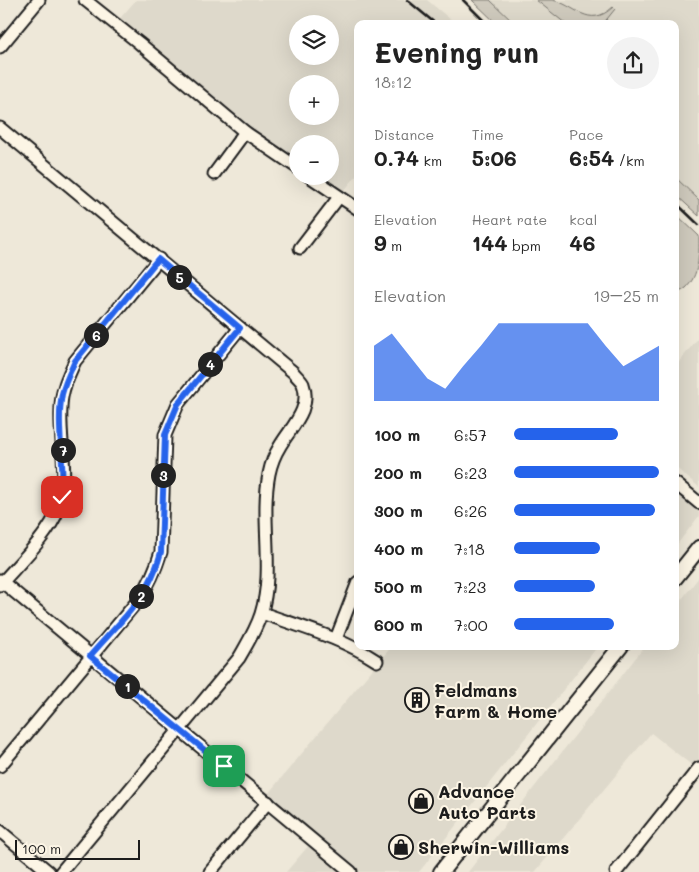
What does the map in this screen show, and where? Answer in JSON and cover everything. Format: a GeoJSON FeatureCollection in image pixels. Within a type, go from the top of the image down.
{"type":"FeatureCollection","features":[{"type":"Feature","properties":{"kind":"main road"},"geometry":{"type":"LineString","coordinates":[[679,573],[699,548]]}},
{"type":"Feature","properties":{"kind":"main road"},"geometry":{"type":"LineString","coordinates":[[441,872],[618,650]]}},
{"type":"Feature","properties":{"kind":"street"},"geometry":{"type":"LineString","coordinates":[[0,47],[39,0]]}},
{"type":"Feature","properties":{"kind":"street"},"geometry":{"type":"LineString","coordinates":[[85,0],[245,132],[289,162]]}},
{"type":"Feature","properties":{"kind":"street"},"geometry":{"type":"LineString","coordinates":[[0,128],[294,372],[303,384],[304,400],[301,417],[281,444],[269,472],[266,493],[266,587],[262,613],[255,631],[239,658],[61,872]]}},
{"type":"Feature","properties":{"kind":"street"},"geometry":{"type":"LineString","coordinates":[[214,174],[245,132]]}},
{"type":"Feature","properties":{"kind":"street"},"geometry":{"type":"LineString","coordinates":[[322,185],[354,207]]}},
{"type":"Feature","properties":{"kind":"street"},"geometry":{"type":"LineString","coordinates":[[300,248],[339,196]]}},
{"type":"Feature","properties":{"kind":"street"},"geometry":{"type":"LineString","coordinates":[[158,259],[79,356],[71,369],[62,394],[64,478],[60,504],[48,529],[1,583],[351,872]]}},
{"type":"Feature","properties":{"kind":"street"},"geometry":{"type":"LineString","coordinates":[[0,766],[148,586],[161,552],[165,435],[178,404],[240,328]]}},
{"type":"Feature","properties":{"kind":"street"},"geometry":{"type":"LineString","coordinates":[[679,486],[699,503]]}},
{"type":"Feature","properties":{"kind":"street"},"geometry":{"type":"LineString","coordinates":[[336,639],[354,592]]}},
{"type":"Feature","properties":{"kind":"street"},"geometry":{"type":"LineString","coordinates":[[262,613],[354,647]]}},
{"type":"Feature","properties":{"kind":"street"},"geometry":{"type":"LineString","coordinates":[[360,650],[377,661]]}},
{"type":"Feature","properties":{"kind":"street"},"geometry":{"type":"LineString","coordinates":[[616,872],[699,768]]}},
{"type":"Feature","properties":{"kind":"street"},"geometry":{"type":"LineString","coordinates":[[210,872],[268,802]]}},
{"type":"Feature","properties":{"kind":"street"},"geometry":{"type":"LineString","coordinates":[[0,831],[49,872]]}},
{"type":"Feature","properties":{"kind":"shaded area"},"geometry":{"type":"Polygon","coordinates":[[[136,0],[427,0],[451,20],[354,20],[354,179],[339,197],[322,185],[339,185],[339,135],[289,135],[289,162],[115,24],[136,0]]]}},
{"type":"Feature","properties":{"kind":"shaded area"},"geometry":{"type":"Polygon","coordinates":[[[472,0],[490,0],[511,20],[493,20],[472,0]]]}},
{"type":"Feature","properties":{"kind":"shaded area"},"geometry":{"type":"Polygon","coordinates":[[[490,0],[699,0],[699,200],[679,181],[679,20],[511,20],[490,0]]]}},
{"type":"Feature","properties":{"kind":"shaded area"},"geometry":{"type":"Polygon","coordinates":[[[536,0],[560,2],[589,16],[604,13],[613,7],[615,9],[606,20],[561,20],[536,0]]]}},
{"type":"Feature","properties":{"kind":"shaded area"},"geometry":{"type":"Polygon","coordinates":[[[679,181],[699,200],[699,216],[679,198],[679,181]]]}},
{"type":"Feature","properties":{"kind":"shaded area"},"geometry":{"type":"Polygon","coordinates":[[[679,217],[699,236],[696,271],[690,283],[679,291],[679,217]]]}},
{"type":"Feature","properties":{"kind":"shaded area"},"geometry":{"type":"Polygon","coordinates":[[[699,337],[699,487],[679,470],[679,362],[699,337]]]}},
{"type":"Feature","properties":{"kind":"shaded area"},"geometry":{"type":"Polygon","coordinates":[[[679,494],[699,511],[699,516],[679,542],[679,494]]]}},
{"type":"Feature","properties":{"kind":"shaded area"},"geometry":{"type":"Polygon","coordinates":[[[699,577],[699,761],[694,767],[651,733],[535,872],[468,872],[642,650],[679,650],[679,603],[699,577]]]}},
{"type":"Feature","properties":{"kind":"shaded area"},"geometry":{"type":"Polygon","coordinates":[[[389,650],[595,650],[419,872],[359,872],[267,795],[389,650]]]}},
{"type":"Feature","properties":{"kind":"shaded area"},"geometry":{"type":"Polygon","coordinates":[[[310,844],[344,872],[286,872],[310,844]]]}},
{"type":"Feature","properties":{"kind":"railway"},"geometry":{"type":"LineString","coordinates":[[407,0],[431,20]]}},
{"type":"Feature","properties":{"kind":"railway"},"geometry":{"type":"LineString","coordinates":[[463,0],[483,20]]}},
{"type":"Feature","properties":{"kind":"railway"},"geometry":{"type":"LineString","coordinates":[[679,206],[699,225]]}},
{"type":"Feature","properties":{"kind":"place","name":"Feldmans Farm & Home"},"geometry":{"type":"Point","coordinates":[417,700]}},
{"type":"Feature","properties":{"kind":"place","name":"Advance Auto Parts"},"geometry":{"type":"Point","coordinates":[421,801]}},
{"type":"Feature","properties":{"kind":"place","name":"Sherwin-Williams"},"geometry":{"type":"Point","coordinates":[401,847]}},
{"type":"Feature","properties":{"kind":"route"},"geometry":{"type":"LineString","coordinates":[[62,497],[64,478],[61,408],[62,394],[67,377],[75,361],[158,259],[240,328],[178,404],[171,419],[165,435],[163,449],[161,552],[156,569],[140,598],[90,656],[224,766]]}}]}
